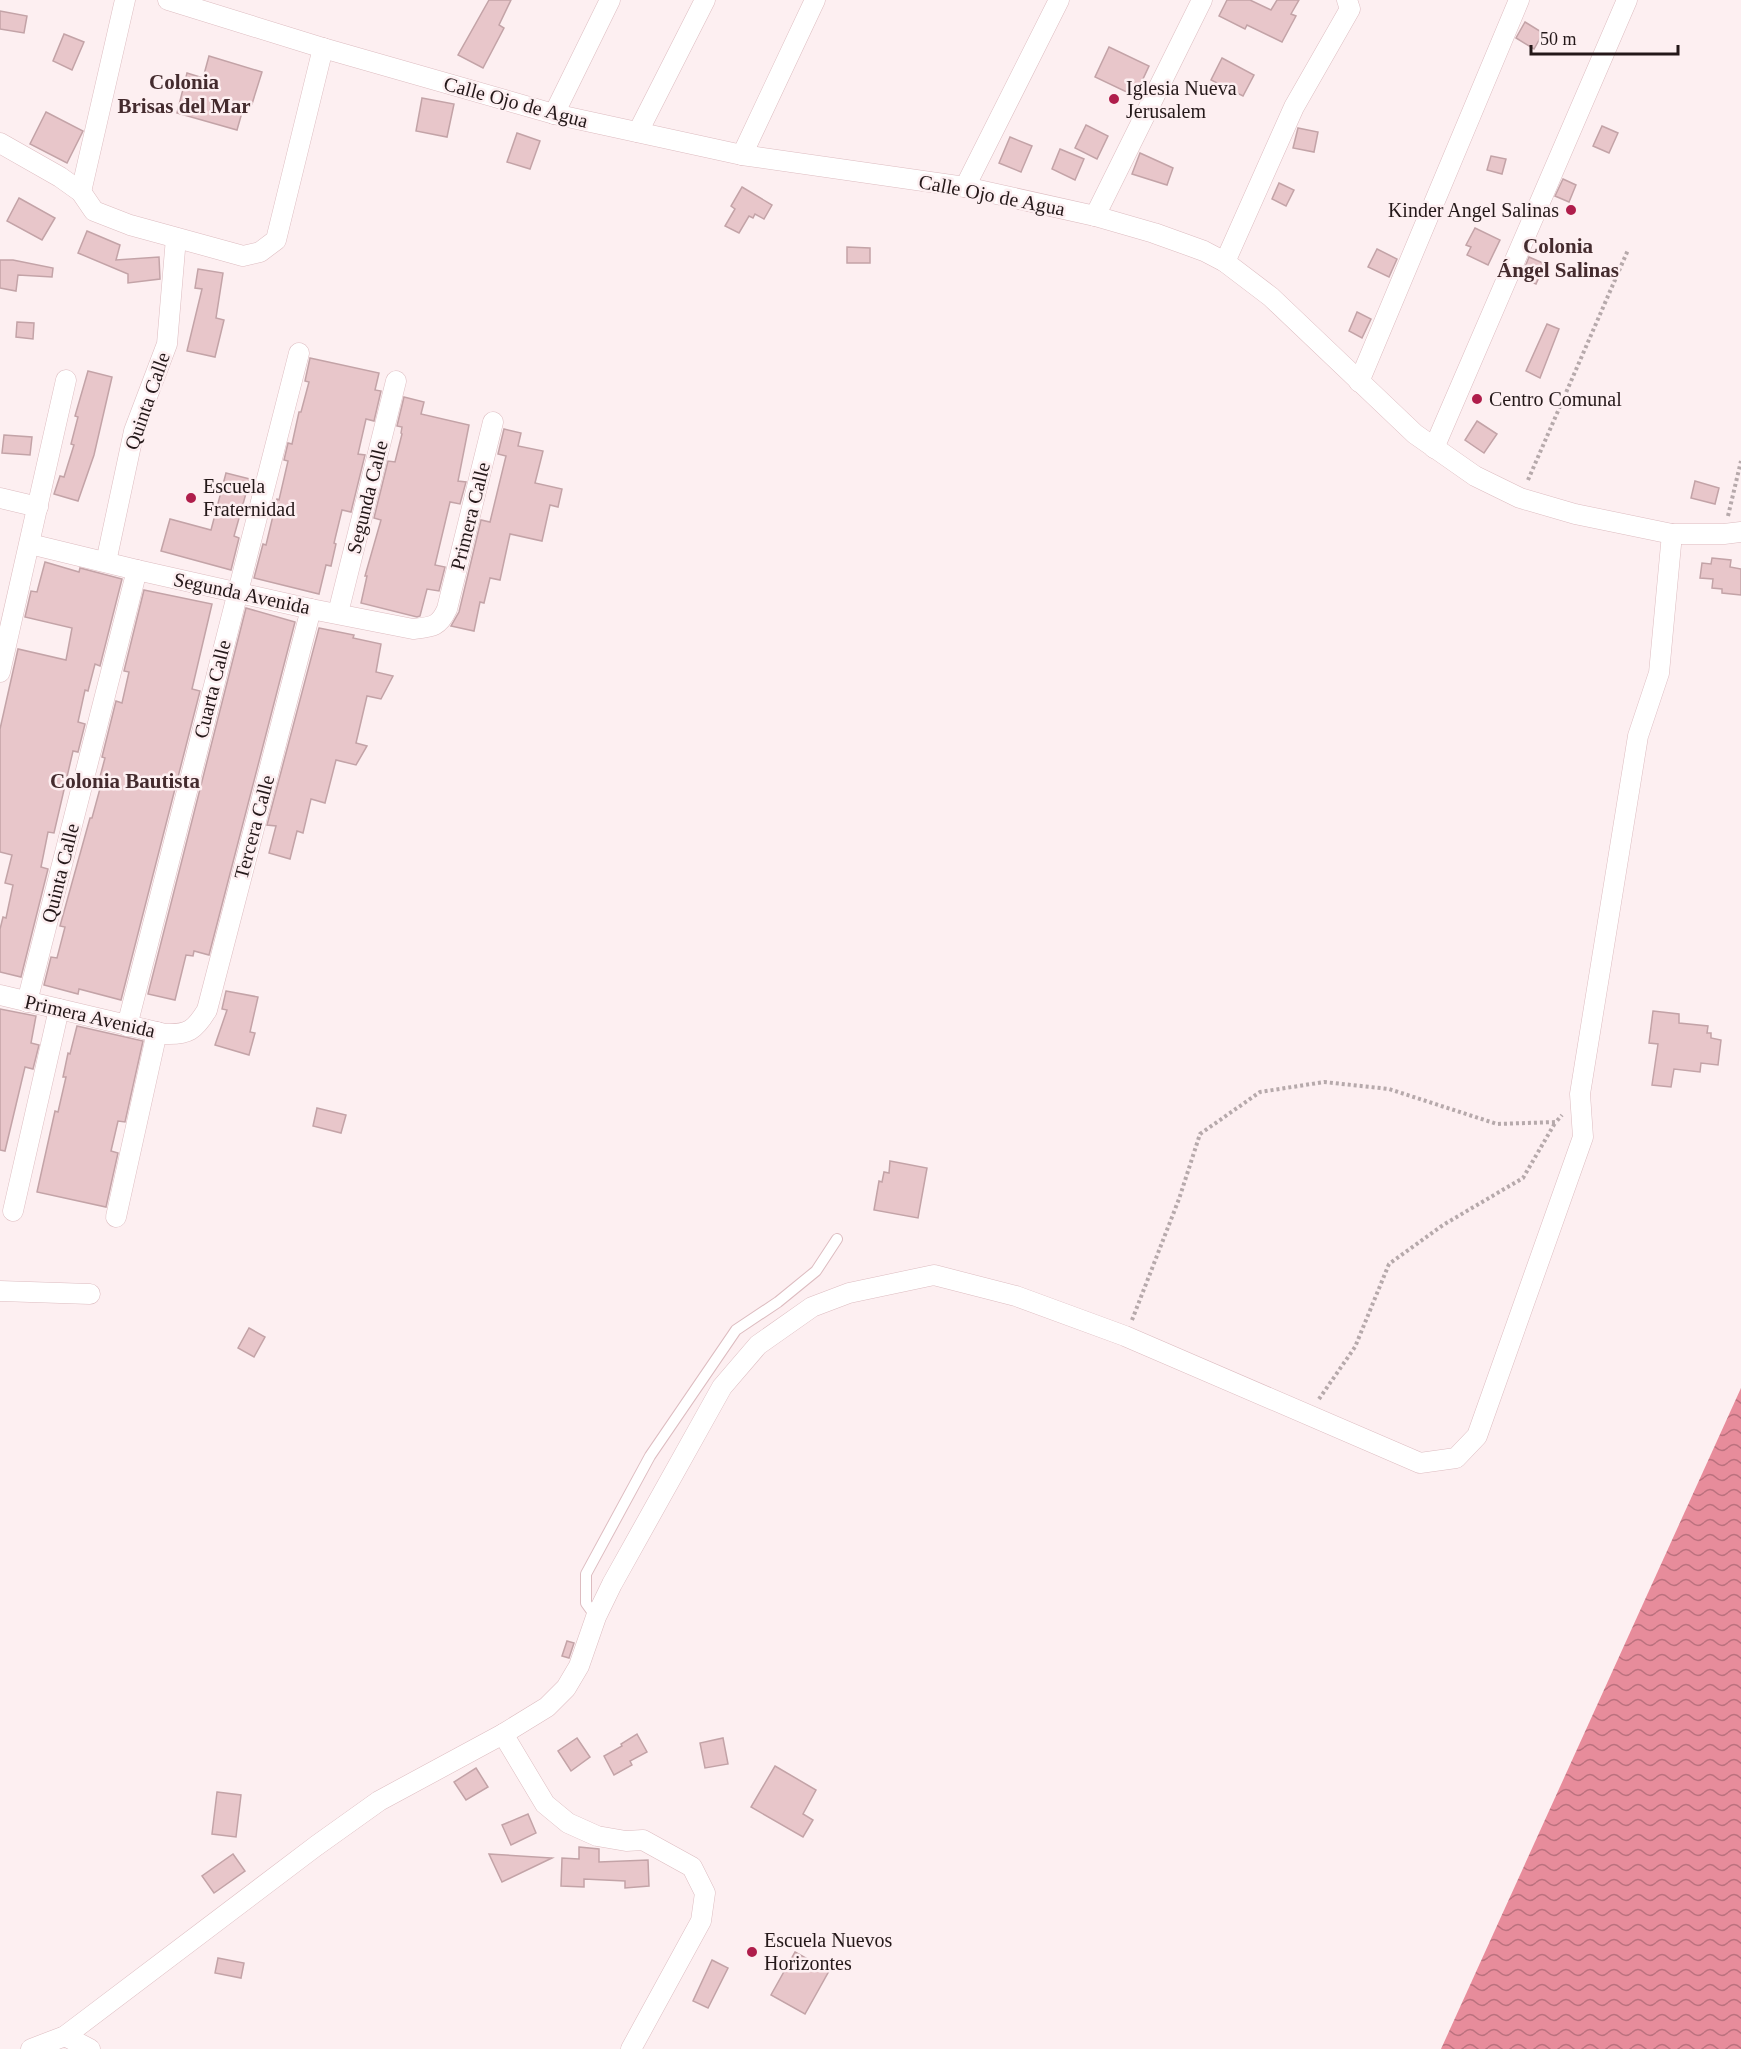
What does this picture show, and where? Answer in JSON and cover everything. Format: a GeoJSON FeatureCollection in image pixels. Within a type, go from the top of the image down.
{"type":"FeatureCollection","features":[{"type":"Feature","properties":{"kind":"street"},"geometry":{"type":"LineString","coordinates":[[81,192],[124,0]]}},
{"type":"Feature","properties":{"kind":"street","name":"Calle Ojo de Agua"},"geometry":{"type":"LineString","coordinates":[[168,0],[323,48],[554,114],[742,154],[965,187],[1095,216],[1154,233],[1204,251],[1225,262],[1271,297],[1415,434],[1475,476],[1520,498],[1575,514],[1672,534],[1733,533]]}},
{"type":"Feature","properties":{"kind":"street"},"geometry":{"type":"LineString","coordinates":[[554,114],[610,0]]}},
{"type":"Feature","properties":{"kind":"street"},"geometry":{"type":"LineString","coordinates":[[638,132],[705,0]]}},
{"type":"Feature","properties":{"kind":"street"},"geometry":{"type":"LineString","coordinates":[[742,154],[815,0]]}},
{"type":"Feature","properties":{"kind":"street"},"geometry":{"type":"LineString","coordinates":[[965,187],[1059,0]]}},
{"type":"Feature","properties":{"kind":"street"},"geometry":{"type":"LineString","coordinates":[[1095,216],[1202,0]]}},
{"type":"Feature","properties":{"kind":"street"},"geometry":{"type":"LineString","coordinates":[[1225,262],[1294,107],[1350,9],[1347,0]]}},
{"type":"Feature","properties":{"kind":"street"},"geometry":{"type":"LineString","coordinates":[[1359,382],[1519,0]]}},
{"type":"Feature","properties":{"kind":"street"},"geometry":{"type":"LineString","coordinates":[[1434,448],[1627,0]]}},
{"type":"Feature","properties":{"kind":"street"},"geometry":{"type":"LineString","coordinates":[[0,143],[60,177],[81,192],[94,210],[130,225],[243,256],[260,252],[276,240],[323,48]]}},
{"type":"Feature","properties":{"kind":"street","name":"Quinta Calle"},"geometry":{"type":"LineString","coordinates":[[106,562],[134,431],[167,344],[176,238]]}},
{"type":"Feature","properties":{"kind":"street","name":"Cuarta Calle"},"geometry":{"type":"LineString","coordinates":[[127,1026],[299,353]]}},
{"type":"Feature","properties":{"kind":"street"},"geometry":{"type":"LineString","coordinates":[[0,672],[66,380]]}},
{"type":"Feature","properties":{"kind":"street","name":"Segunda Calle"},"geometry":{"type":"LineString","coordinates":[[338,612],[396,381]]}},
{"type":"Feature","properties":{"kind":"street","name":"Primera Calle"},"geometry":{"type":"LineString","coordinates":[[447,609],[493,422]]}},
{"type":"Feature","properties":{"kind":"street"},"geometry":{"type":"LineString","coordinates":[[0,498],[38,507]]}},
{"type":"Feature","properties":{"kind":"street"},"geometry":{"type":"LineString","coordinates":[[31,2049],[65,2036],[379,1801],[503,1734],[547,1707],[566,1688],[579,1666],[596,1617],[722,1386],[758,1345],[812,1307],[849,1293],[934,1275],[1016,1296],[1125,1336],[1420,1463],[1456,1458],[1476,1436],[1583,1137],[1580,1094],[1638,736],[1659,673],[1672,534]]}},
{"type":"Feature","properties":{"kind":"street","name":"Segunda Avenida"},"geometry":{"type":"LineString","coordinates":[[30,544],[311,609],[338,612],[413,629],[430,628],[442,621],[447,609]]}},
{"type":"Feature","properties":{"kind":"street","name":"Quinta Calle"},"geometry":{"type":"LineString","coordinates":[[27,1002],[137,570]]}},
{"type":"Feature","properties":{"kind":"street","name":"Tercera Calle"},"geometry":{"type":"LineString","coordinates":[[181,1035],[194,1029],[207,1010],[311,609]]}},
{"type":"Feature","properties":{"kind":"street","name":"Primera Avenida"},"geometry":{"type":"LineString","coordinates":[[0,995],[127,1026],[181,1035]]}},
{"type":"Feature","properties":{"kind":"street"},"geometry":{"type":"LineString","coordinates":[[13,1211],[59,1010]]}},
{"type":"Feature","properties":{"kind":"street"},"geometry":{"type":"LineString","coordinates":[[116,1217],[157,1032]]}},
{"type":"Feature","properties":{"kind":"street"},"geometry":{"type":"LineString","coordinates":[[0,1292],[90,1294]]}},
{"type":"Feature","properties":{"kind":"street"},"geometry":{"type":"LineString","coordinates":[[503,1734],[545,1804],[568,1823],[597,1836],[626,1841],[643,1840],[692,1867],[705,1893],[701,1921],[631,2049]]}},
{"type":"Feature","properties":{"kind":"street"},"geometry":{"type":"LineString","coordinates":[[65,2036],[90,2049]]}},
{"type":"Feature","properties":{"kind":"lane"},"geometry":{"type":"LineString","coordinates":[[596,1617],[586,1603],[586,1574],[650,1456],[736,1330],[778,1302],[816,1271],[837,1239]]}},
{"type":"Feature","properties":{"kind":"path"},"geometry":{"type":"LineString","coordinates":[[1520,498],[1628,250]]}},
{"type":"Feature","properties":{"kind":"path"},"geometry":{"type":"LineString","coordinates":[[1733,533],[1741,461]]}},
{"type":"Feature","properties":{"kind":"path"},"geometry":{"type":"LineString","coordinates":[[1125,1336],[1179,1199],[1200,1134],[1260,1092],[1324,1082],[1335,1083],[1389,1089],[1497,1124],[1556,1122]]}},
{"type":"Feature","properties":{"kind":"path"},"geometry":{"type":"LineString","coordinates":[[1289,1406],[1321,1398],[1355,1347],[1389,1264],[1443,1225],[1523,1178],[1556,1122],[1580,1094]]}},
{"type":"Feature","properties":{"kind":"water"},"geometry":{"type":"Polygon","coordinates":[[[1741,1388],[1741,2049],[1441,2049],[1741,1388]]]}},
{"type":"Feature","properties":{"kind":"building"},"geometry":{"type":"Polygon","coordinates":[[[489,0],[511,0],[499,25],[504,28],[483,68],[458,55],[489,0]]]}},
{"type":"Feature","properties":{"kind":"building"},"geometry":{"type":"Polygon","coordinates":[[[1227,0],[1250,0],[1271,10],[1277,0],[1299,0],[1291,14],[1296,16],[1282,42],[1247,25],[1245,29],[1219,16],[1227,0]]]}},
{"type":"Feature","properties":{"kind":"building"},"geometry":{"type":"Polygon","coordinates":[[[0,11],[27,16],[24,33],[0,29],[0,11]]]}},
{"type":"Feature","properties":{"kind":"building"},"geometry":{"type":"Polygon","coordinates":[[[1525,22],[1543,33],[1534,49],[1516,38],[1525,22]]]}},
{"type":"Feature","properties":{"kind":"building"},"geometry":{"type":"Polygon","coordinates":[[[64,34],[84,42],[72,70],[53,61],[64,34]]]}},
{"type":"Feature","properties":{"kind":"building"},"geometry":{"type":"Polygon","coordinates":[[[1109,47],[1149,66],[1135,96],[1095,77],[1109,47]]]}},
{"type":"Feature","properties":{"kind":"building"},"geometry":{"type":"Polygon","coordinates":[[[209,56],[262,72],[252,104],[245,102],[237,130],[177,113],[187,73],[203,78],[209,56]]]}},
{"type":"Feature","properties":{"kind":"building"},"geometry":{"type":"Polygon","coordinates":[[[1222,58],[1254,75],[1243,96],[1211,80],[1222,58]]]}},
{"type":"Feature","properties":{"kind":"building"},"geometry":{"type":"Polygon","coordinates":[[[422,98],[454,104],[447,137],[416,131],[422,98]]]}},
{"type":"Feature","properties":{"kind":"building"},"geometry":{"type":"Polygon","coordinates":[[[46,112],[83,131],[67,163],[30,144],[46,112]]]}},
{"type":"Feature","properties":{"kind":"building"},"geometry":{"type":"Polygon","coordinates":[[[1086,125],[1108,136],[1097,159],[1075,148],[1086,125]]]}},
{"type":"Feature","properties":{"kind":"building"},"geometry":{"type":"Polygon","coordinates":[[[1602,126],[1618,133],[1609,153],[1593,146],[1602,126]]]}},
{"type":"Feature","properties":{"kind":"building"},"geometry":{"type":"Polygon","coordinates":[[[1298,128],[1318,132],[1314,152],[1293,148],[1298,128]]]}},
{"type":"Feature","properties":{"kind":"building"},"geometry":{"type":"Polygon","coordinates":[[[517,133],[540,141],[530,169],[507,162],[517,133]]]}},
{"type":"Feature","properties":{"kind":"building"},"geometry":{"type":"Polygon","coordinates":[[[1010,137],[1032,146],[1021,172],[999,163],[1010,137]]]}},
{"type":"Feature","properties":{"kind":"building"},"geometry":{"type":"Polygon","coordinates":[[[1060,149],[1084,159],[1075,180],[1052,169],[1060,149]]]}},
{"type":"Feature","properties":{"kind":"building"},"geometry":{"type":"Polygon","coordinates":[[[1140,153],[1173,168],[1167,185],[1132,174],[1140,153]]]}},
{"type":"Feature","properties":{"kind":"building"},"geometry":{"type":"Polygon","coordinates":[[[1491,156],[1506,159],[1502,174],[1487,170],[1491,156]]]}},
{"type":"Feature","properties":{"kind":"building"},"geometry":{"type":"Polygon","coordinates":[[[1563,179],[1576,185],[1569,202],[1555,196],[1563,179]]]}},
{"type":"Feature","properties":{"kind":"building"},"geometry":{"type":"Polygon","coordinates":[[[1279,183],[1294,190],[1286,206],[1272,199],[1279,183]]]}},
{"type":"Feature","properties":{"kind":"building"},"geometry":{"type":"Polygon","coordinates":[[[742,187],[772,205],[764,219],[755,214],[753,218],[749,216],[739,233],[725,226],[735,209],[731,206],[742,187]]]}},
{"type":"Feature","properties":{"kind":"building"},"geometry":{"type":"Polygon","coordinates":[[[19,198],[55,218],[42,240],[7,221],[19,198]]]}},
{"type":"Feature","properties":{"kind":"building"},"geometry":{"type":"Polygon","coordinates":[[[1475,228],[1500,240],[1488,265],[1467,255],[1471,247],[1466,245],[1475,228]]]}},
{"type":"Feature","properties":{"kind":"building"},"geometry":{"type":"Polygon","coordinates":[[[87,231],[120,245],[116,260],[159,257],[160,279],[128,283],[128,274],[78,253],[87,231]]]}},
{"type":"Feature","properties":{"kind":"building"},"geometry":{"type":"Polygon","coordinates":[[[847,247],[870,248],[870,263],[847,263],[847,247]]]}},
{"type":"Feature","properties":{"kind":"building"},"geometry":{"type":"Polygon","coordinates":[[[1377,249],[1397,259],[1389,277],[1368,267],[1377,249]]]}},
{"type":"Feature","properties":{"kind":"building"},"geometry":{"type":"Polygon","coordinates":[[[1529,257],[1545,264],[1536,284],[1521,277],[1529,257]]]}},
{"type":"Feature","properties":{"kind":"building"},"geometry":{"type":"Polygon","coordinates":[[[0,260],[13,260],[53,268],[52,277],[18,275],[16,291],[0,288],[0,260]]]}},
{"type":"Feature","properties":{"kind":"building"},"geometry":{"type":"Polygon","coordinates":[[[198,269],[223,273],[216,318],[224,320],[215,357],[187,351],[202,289],[195,288],[198,269]]]}},
{"type":"Feature","properties":{"kind":"building"},"geometry":{"type":"Polygon","coordinates":[[[1357,312],[1371,319],[1362,338],[1349,331],[1357,312]]]}},
{"type":"Feature","properties":{"kind":"building"},"geometry":{"type":"Polygon","coordinates":[[[17,322],[34,323],[33,339],[16,337],[17,322]]]}},
{"type":"Feature","properties":{"kind":"building"},"geometry":{"type":"Polygon","coordinates":[[[1547,324],[1559,329],[1540,378],[1526,371],[1547,324]]]}},
{"type":"Feature","properties":{"kind":"building"},"geometry":{"type":"Polygon","coordinates":[[[310,358],[379,373],[375,390],[381,391],[374,421],[366,419],[358,454],[365,455],[351,512],[342,510],[331,566],[326,565],[319,594],[254,578],[263,544],[266,545],[277,499],[279,500],[288,461],[284,460],[288,443],[292,444],[309,382],[305,381],[310,358]]]}},
{"type":"Feature","properties":{"kind":"building"},"geometry":{"type":"Polygon","coordinates":[[[88,371],[112,377],[94,455],[78,501],[54,494],[60,476],[64,477],[74,445],[71,444],[78,417],[75,416],[88,371]]]}},
{"type":"Feature","properties":{"kind":"building"},"geometry":{"type":"Polygon","coordinates":[[[404,397],[424,402],[421,414],[469,425],[458,481],[466,482],[460,504],[450,502],[435,565],[445,567],[439,591],[427,589],[420,616],[417,617],[361,603],[367,576],[365,576],[381,520],[374,518],[388,461],[395,462],[402,434],[402,427],[397,426],[404,397]]]}},
{"type":"Feature","properties":{"kind":"building"},"geometry":{"type":"Polygon","coordinates":[[[1477,421],[1497,434],[1484,453],[1465,440],[1477,421]]]}},
{"type":"Feature","properties":{"kind":"building"},"geometry":{"type":"Polygon","coordinates":[[[504,429],[521,433],[518,446],[543,451],[535,483],[562,489],[558,507],[550,505],[542,541],[510,534],[500,580],[490,578],[484,603],[480,602],[474,631],[451,626],[459,612],[481,520],[490,522],[506,456],[498,454],[504,429]]]}},
{"type":"Feature","properties":{"kind":"building"},"geometry":{"type":"Polygon","coordinates":[[[4,435],[32,437],[30,455],[2,453],[4,435]]]}},
{"type":"Feature","properties":{"kind":"building"},"geometry":{"type":"Polygon","coordinates":[[[226,473],[250,479],[234,536],[239,538],[231,570],[161,551],[170,519],[211,530],[226,473]]]}},
{"type":"Feature","properties":{"kind":"building"},"geometry":{"type":"Polygon","coordinates":[[[1695,481],[1719,488],[1715,504],[1691,498],[1695,481]]]}},
{"type":"Feature","properties":{"kind":"building"},"geometry":{"type":"Polygon","coordinates":[[[1712,558],[1731,560],[1730,567],[1741,569],[1741,595],[1722,593],[1722,589],[1712,588],[1713,579],[1700,578],[1702,563],[1711,564],[1712,558]]]}},
{"type":"Feature","properties":{"kind":"building"},"geometry":{"type":"Polygon","coordinates":[[[45,562],[79,572],[80,568],[122,579],[100,666],[95,664],[88,691],[85,690],[78,722],[85,724],[78,752],[73,751],[54,833],[48,832],[41,867],[48,869],[21,977],[0,972],[0,929],[3,917],[6,918],[13,885],[5,883],[12,855],[0,852],[0,729],[18,649],[66,660],[72,628],[25,617],[31,591],[37,592],[45,562]]]}},
{"type":"Feature","properties":{"kind":"building"},"geometry":{"type":"Polygon","coordinates":[[[144,590],[212,604],[192,689],[200,691],[121,1000],[79,989],[78,994],[44,985],[51,957],[57,958],[65,927],[60,926],[101,785],[98,784],[105,758],[102,757],[116,701],[122,703],[129,672],[124,671],[144,590]]]}},
{"type":"Feature","properties":{"kind":"building"},"geometry":{"type":"Polygon","coordinates":[[[246,608],[295,622],[209,955],[194,951],[193,956],[186,955],[175,1000],[148,994],[246,608]]]}},
{"type":"Feature","properties":{"kind":"building"},"geometry":{"type":"Polygon","coordinates":[[[319,628],[354,635],[353,638],[381,644],[376,672],[393,676],[381,699],[367,696],[356,743],[367,746],[356,765],[336,760],[325,803],[311,799],[303,833],[297,831],[290,859],[269,853],[276,826],[267,825],[319,628]]]}},
{"type":"Feature","properties":{"kind":"building"},"geometry":{"type":"Polygon","coordinates":[[[226,991],[258,997],[250,1032],[255,1033],[249,1055],[215,1045],[227,1010],[222,1009],[226,991]]]}},
{"type":"Feature","properties":{"kind":"building"},"geometry":{"type":"Polygon","coordinates":[[[0,1009],[36,1016],[31,1043],[39,1045],[33,1069],[25,1067],[5,1151],[0,1150],[0,1009]]]}},
{"type":"Feature","properties":{"kind":"building"},"geometry":{"type":"Polygon","coordinates":[[[1653,1011],[1679,1014],[1679,1023],[1708,1026],[1707,1033],[1711,1033],[1711,1038],[1721,1040],[1718,1065],[1701,1063],[1700,1072],[1674,1069],[1671,1087],[1652,1085],[1658,1044],[1649,1043],[1653,1011]]]}},
{"type":"Feature","properties":{"kind":"building"},"geometry":{"type":"Polygon","coordinates":[[[77,1026],[143,1041],[125,1122],[118,1121],[111,1151],[118,1153],[106,1207],[37,1192],[55,1111],[58,1112],[66,1077],[63,1077],[68,1053],[70,1054],[77,1026]]]}},
{"type":"Feature","properties":{"kind":"building"},"geometry":{"type":"Polygon","coordinates":[[[317,1108],[346,1115],[341,1133],[313,1126],[317,1108]]]}},
{"type":"Feature","properties":{"kind":"building"},"geometry":{"type":"Polygon","coordinates":[[[890,1161],[927,1168],[918,1218],[874,1210],[879,1181],[882,1182],[884,1172],[889,1173],[890,1161]]]}},
{"type":"Feature","properties":{"kind":"building"},"geometry":{"type":"Polygon","coordinates":[[[249,1328],[265,1337],[254,1357],[238,1348],[249,1328]]]}},
{"type":"Feature","properties":{"kind":"building"},"geometry":{"type":"Polygon","coordinates":[[[567,1641],[574,1643],[569,1658],[562,1656],[567,1641]]]}},
{"type":"Feature","properties":{"kind":"building"},"geometry":{"type":"Polygon","coordinates":[[[637,1734],[647,1752],[630,1761],[632,1765],[614,1775],[604,1756],[637,1734]]]}},
{"type":"Feature","properties":{"kind":"building"},"geometry":{"type":"Polygon","coordinates":[[[577,1738],[590,1757],[571,1771],[558,1751],[577,1738]]]}},
{"type":"Feature","properties":{"kind":"building"},"geometry":{"type":"Polygon","coordinates":[[[723,1738],[728,1764],[705,1768],[700,1743],[723,1738]]]}},
{"type":"Feature","properties":{"kind":"building"},"geometry":{"type":"Polygon","coordinates":[[[775,1766],[816,1790],[803,1814],[813,1820],[803,1837],[751,1807],[775,1766]]]}},
{"type":"Feature","properties":{"kind":"building"},"geometry":{"type":"Polygon","coordinates":[[[476,1768],[488,1787],[466,1800],[454,1782],[476,1768]]]}},
{"type":"Feature","properties":{"kind":"building"},"geometry":{"type":"Polygon","coordinates":[[[217,1792],[241,1795],[236,1837],[212,1834],[217,1792]]]}},
{"type":"Feature","properties":{"kind":"building"},"geometry":{"type":"Polygon","coordinates":[[[528,1814],[536,1833],[511,1845],[502,1825],[528,1814]]]}},
{"type":"Feature","properties":{"kind":"building"},"geometry":{"type":"Polygon","coordinates":[[[579,1847],[599,1849],[599,1862],[648,1860],[649,1886],[625,1888],[625,1881],[584,1879],[584,1887],[561,1886],[562,1858],[579,1859],[579,1847]]]}},
{"type":"Feature","properties":{"kind":"building"},"geometry":{"type":"Polygon","coordinates":[[[233,1854],[245,1871],[214,1893],[202,1876],[233,1854]]]}},
{"type":"Feature","properties":{"kind":"building"},"geometry":{"type":"Polygon","coordinates":[[[489,1854],[552,1858],[502,1882],[489,1854]]]}},
{"type":"Feature","properties":{"kind":"building"},"geometry":{"type":"Polygon","coordinates":[[[795,1952],[829,1971],[805,2014],[771,1995],[795,1952]]]}},
{"type":"Feature","properties":{"kind":"building"},"geometry":{"type":"Polygon","coordinates":[[[218,1958],[244,1963],[241,1978],[215,1973],[218,1958]]]}},
{"type":"Feature","properties":{"kind":"building"},"geometry":{"type":"Polygon","coordinates":[[[712,1960],[728,1968],[708,2008],[693,2001],[712,1960]]]}},
{"type":"Feature","properties":{"kind":"place","name":"Iglesia Nueva Jerusalem"},"geometry":{"type":"Point","coordinates":[1114,99]}},
{"type":"Feature","properties":{"kind":"place","name":"Kinder Angel Salinas"},"geometry":{"type":"Point","coordinates":[1571,210]}},
{"type":"Feature","properties":{"kind":"place","name":"Centro Comunal"},"geometry":{"type":"Point","coordinates":[1477,399]}},
{"type":"Feature","properties":{"kind":"place","name":"Escuela Fraternidad"},"geometry":{"type":"Point","coordinates":[191,498]}},
{"type":"Feature","properties":{"kind":"place","name":"Escuela Nuevos Horizontes"},"geometry":{"type":"Point","coordinates":[752,1952]}},
{"type":"Feature","properties":{"kind":"district","name":"Colonia Brisas del Mar"},"geometry":{"type":"Point","coordinates":[184,94]}},
{"type":"Feature","properties":{"kind":"district","name":"Colonia Ángel Salinas"},"geometry":{"type":"Point","coordinates":[1558,258]}},
{"type":"Feature","properties":{"kind":"district","name":"Colonia Bautista"},"geometry":{"type":"Point","coordinates":[125,781]}}]}
